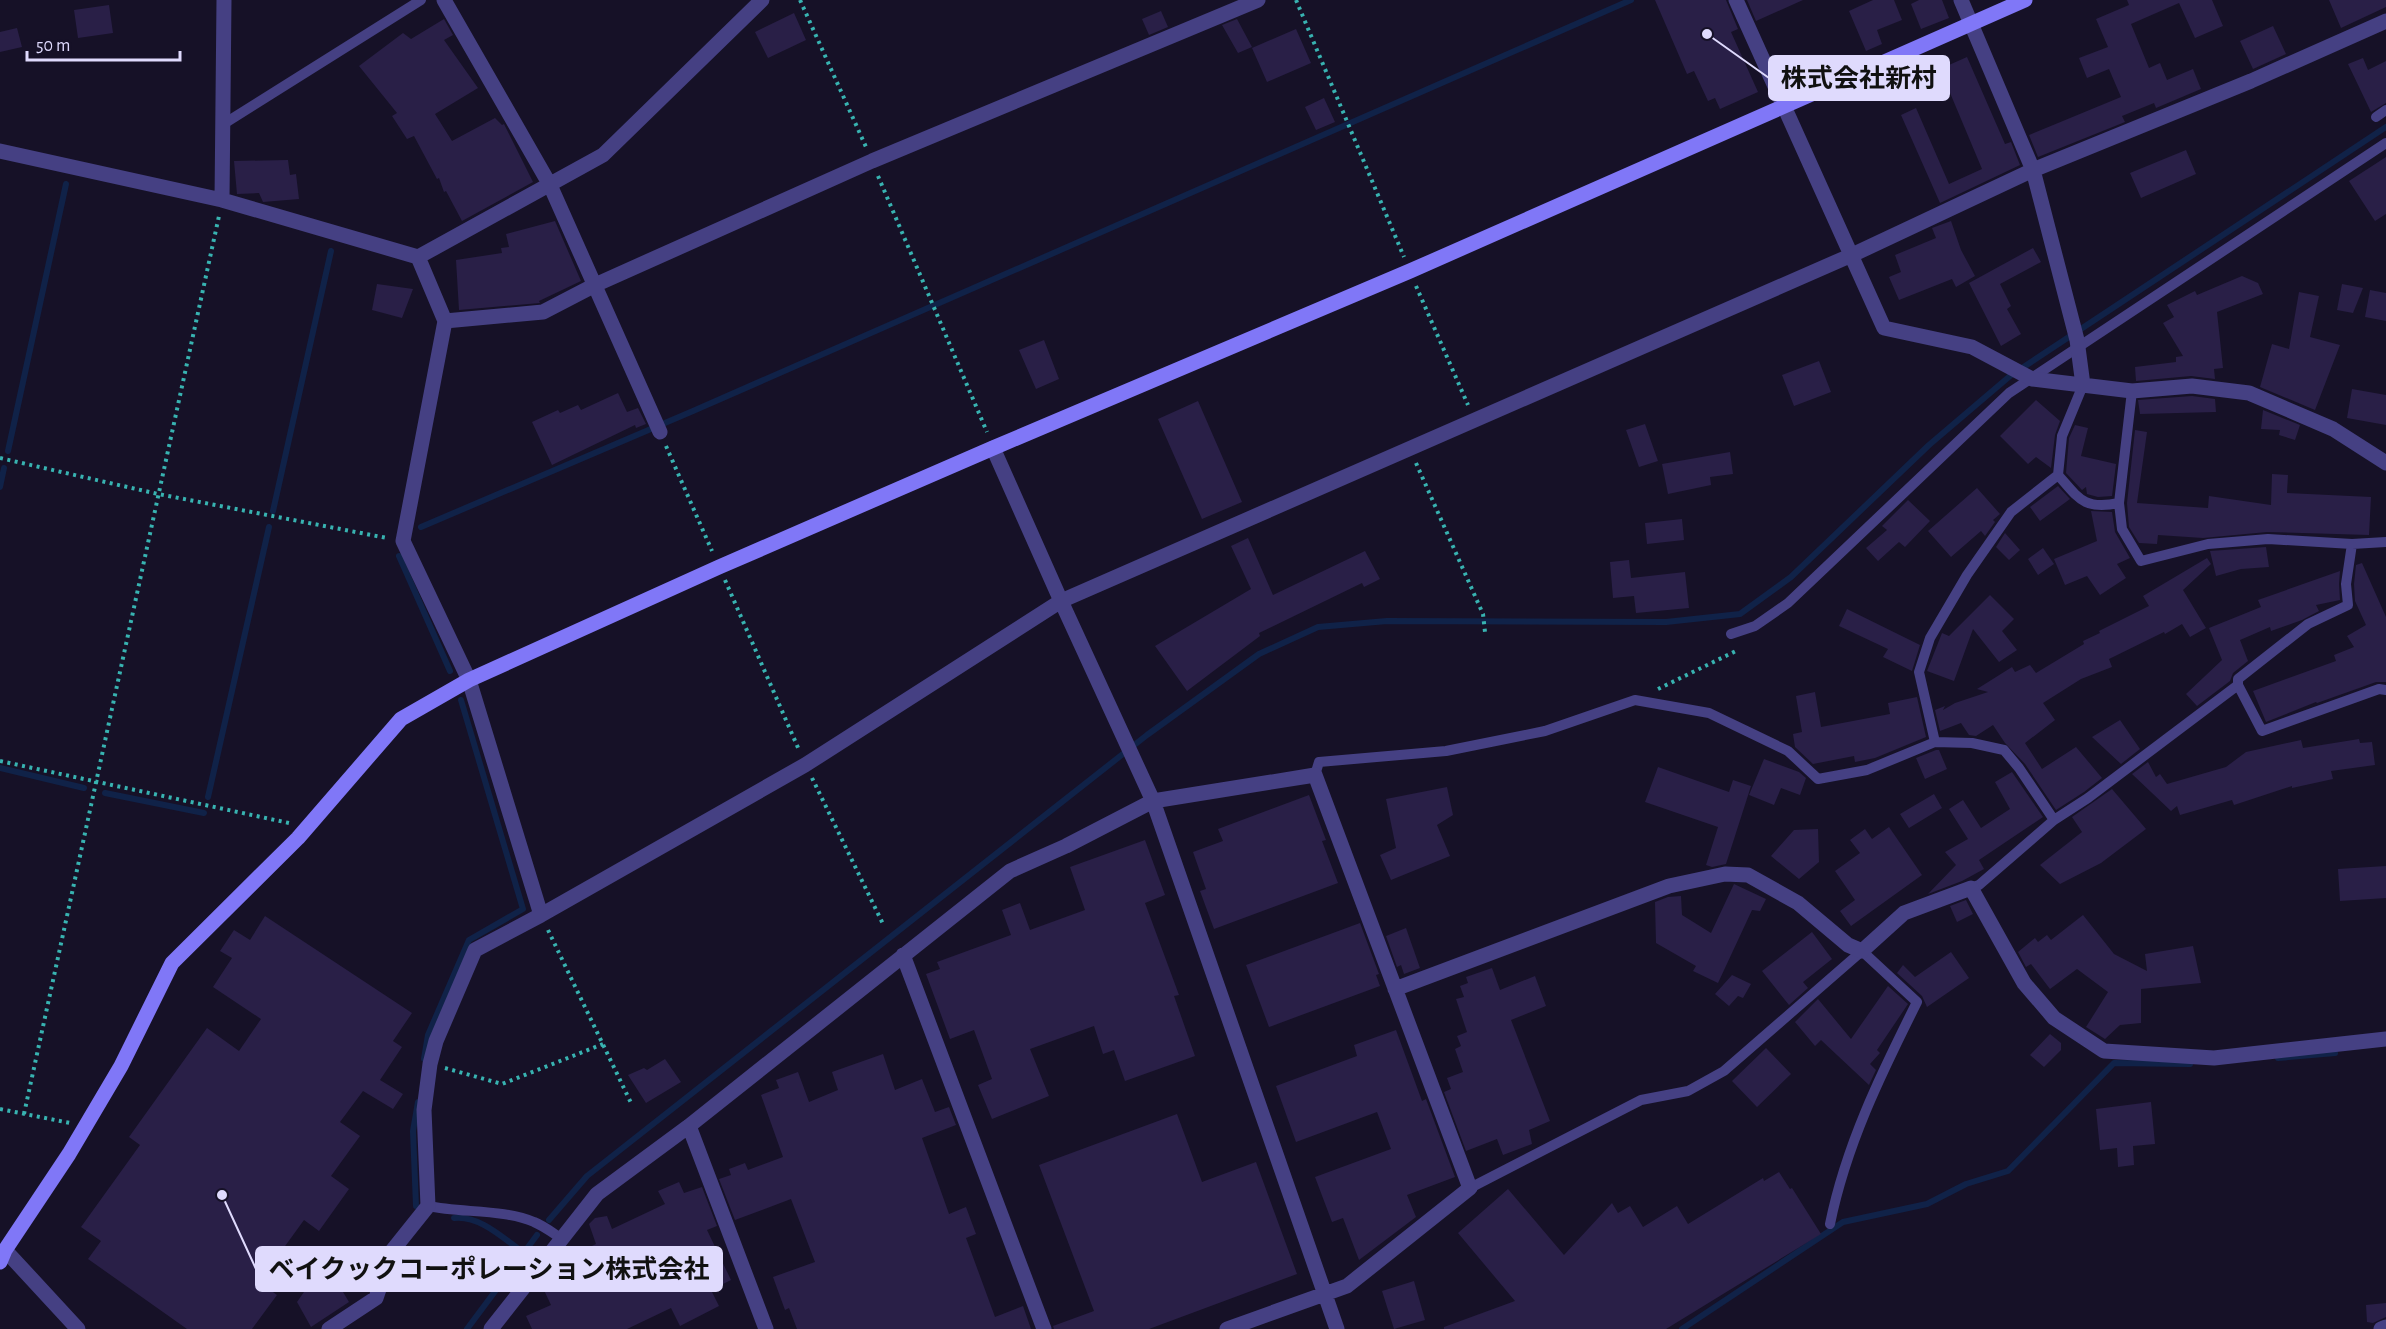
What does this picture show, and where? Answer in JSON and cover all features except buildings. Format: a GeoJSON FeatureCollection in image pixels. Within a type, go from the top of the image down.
{"type":"FeatureCollection","features":[{"type":"Feature","properties":{"kind":"street"},"geometry":{"type":"LineString","coordinates":[[222,200],[224,0]]}},
{"type":"Feature","properties":{"kind":"street"},"geometry":{"type":"LineString","coordinates":[[444,0],[550,185],[657,427]]}},
{"type":"Feature","properties":{"kind":"street"},"geometry":{"type":"LineString","coordinates":[[0,151],[222,200],[418,257],[603,155],[762,0]]}},
{"type":"Feature","properties":{"kind":"street"},"geometry":{"type":"LineString","coordinates":[[445,321],[543,312],[595,285],[872,161],[1257,0]]}},
{"type":"Feature","properties":{"kind":"street"},"geometry":{"type":"LineString","coordinates":[[1736,0],[1884,328],[1972,347],[2029,378],[2132,391],[2192,386],[2248,393],[2333,429],[2386,463]]}},
{"type":"Feature","properties":{"kind":"street"},"geometry":{"type":"LineString","coordinates":[[1961,0],[2033,170],[2078,344],[2083,385]]}},
{"type":"Feature","properties":{"kind":"street"},"geometry":{"type":"LineString","coordinates":[[78,1329],[3,1256],[121,1065],[172,963],[307,827],[401,719],[469,680],[719,567],[1410,271],[1782,105],[2025,0]]}},
{"type":"Feature","properties":{"kind":"street"},"geometry":{"type":"LineString","coordinates":[[329,1329],[376,1298],[392,1251],[428,1206],[424,1110],[430,1064],[436,1041],[475,950],[805,765],[1060,601],[1852,255],[2033,170],[2251,81],[2386,21]]}},
{"type":"Feature","properties":{"kind":"street"},"geometry":{"type":"LineString","coordinates":[[418,257],[445,321],[403,541],[469,680],[541,915]]}},
{"type":"Feature","properties":{"kind":"street"},"geometry":{"type":"LineString","coordinates":[[993,448],[1060,601],[1153,801],[1337,1329]]}},
{"type":"Feature","properties":{"kind":"street"},"geometry":{"type":"LineString","coordinates":[[492,1329],[597,1194],[689,1126],[1010,871],[1066,846],[1153,801],[1316,775],[1470,1188],[1347,1286],[1227,1329]]}},
{"type":"Feature","properties":{"kind":"street"},"geometry":{"type":"LineString","coordinates":[[1395,989],[1668,886],[1725,874],[1748,875],[1798,903],[1848,945],[1862,951],[1904,913],[1971,888],[2024,982],[2054,1018],[2104,1051],[2214,1058],[2386,1039]]}},
{"type":"Feature","properties":{"kind":"street"},"geometry":{"type":"LineString","coordinates":[[903,955],[1044,1329]]}},
{"type":"Feature","properties":{"kind":"street"},"geometry":{"type":"LineString","coordinates":[[689,1126],[766,1329]]}},
{"type":"Feature","properties":{"kind":"street"},"geometry":{"type":"LineString","coordinates":[[2382,1329],[2386,1327]]}},
{"type":"Feature","properties":{"kind":"lane"},"geometry":{"type":"LineString","coordinates":[[222,125],[421,0]]}},
{"type":"Feature","properties":{"kind":"lane"},"geometry":{"type":"LineString","coordinates":[[2376,117],[2386,111]]}},
{"type":"Feature","properties":{"kind":"lane"},"geometry":{"type":"LineString","coordinates":[[1731,634],[1755,626],[1788,603],[1951,446],[2009,393],[2029,378],[2386,143]]}},
{"type":"Feature","properties":{"kind":"lane"},"geometry":{"type":"LineString","coordinates":[[1935,742],[1919,672],[1930,638],[1967,575],[2011,512],[2058,475],[2062,436],[2083,385]]}},
{"type":"Feature","properties":{"kind":"lane"},"geometry":{"type":"LineString","coordinates":[[2132,391],[2119,503],[2122,529],[2141,561],[2208,544],[2268,539],[2352,544],[2386,542]]}},
{"type":"Feature","properties":{"kind":"lane"},"geometry":{"type":"LineString","coordinates":[[2058,475],[2081,501],[2104,506],[2119,503]]}},
{"type":"Feature","properties":{"kind":"lane"},"geometry":{"type":"LineString","coordinates":[[2352,544],[2346,584],[2348,605],[2308,624],[2238,679],[2238,685],[2262,730],[2379,689],[2386,690]]}},
{"type":"Feature","properties":{"kind":"lane"},"geometry":{"type":"LineString","coordinates":[[1971,888],[1978,885],[2054,820],[2088,798],[2238,685]]}},
{"type":"Feature","properties":{"kind":"lane"},"geometry":{"type":"LineString","coordinates":[[1316,775],[1319,762],[1446,751],[1545,731],[1635,700],[1709,713],[1788,751],[1818,779],[1867,770],[1935,742],[1972,743],[2004,750],[2054,820]]}},
{"type":"Feature","properties":{"kind":"lane"},"geometry":{"type":"LineString","coordinates":[[1470,1188],[1641,1100],[1688,1091],[1724,1071],[1862,951],[1917,1002],[1872,1091],[1837,1187],[1830,1224]]}},
{"type":"Feature","properties":{"kind":"lane"},"geometry":{"type":"LineString","coordinates":[[428,1206],[454,1211],[488,1212],[534,1222],[562,1239]]}},
{"type":"Feature","properties":{"kind":"path"},"geometry":{"type":"LineString","coordinates":[[1296,0],[1352,132]]}},
{"type":"Feature","properties":{"kind":"path"},"geometry":{"type":"LineString","coordinates":[[24,1114],[222,200]]}},
{"type":"Feature","properties":{"kind":"path"},"geometry":{"type":"LineString","coordinates":[[932,299],[993,448]]}},
{"type":"Feature","properties":{"kind":"path"},"geometry":{"type":"LineString","coordinates":[[657,427],[805,765],[884,926]]}},
{"type":"Feature","properties":{"kind":"path"},"geometry":{"type":"LineString","coordinates":[[1410,449],[1483,614],[1485,632]]}},
{"type":"Feature","properties":{"kind":"path"},"geometry":{"type":"LineString","coordinates":[[0,458],[158,494],[403,541]]}},
{"type":"Feature","properties":{"kind":"path"},"geometry":{"type":"LineString","coordinates":[[1635,700],[1740,648],[1747,640],[1746,629]]}},
{"type":"Feature","properties":{"kind":"path"},"geometry":{"type":"LineString","coordinates":[[0,760],[307,827]]}},
{"type":"Feature","properties":{"kind":"path"},"geometry":{"type":"LineString","coordinates":[[541,915],[632,1105]]}},
{"type":"Feature","properties":{"kind":"path"},"geometry":{"type":"LineString","coordinates":[[430,1064],[502,1084],[603,1044]]}},
{"type":"Feature","properties":{"kind":"path"},"geometry":{"type":"LineString","coordinates":[[0,1109],[85,1126]]}},
{"type":"Feature","properties":{"kind":"waterway"},"geometry":{"type":"LineString","coordinates":[[421,527],[693,411],[1631,0]]}},
{"type":"Feature","properties":{"kind":"waterway"},"geometry":{"type":"LineString","coordinates":[[549,1220],[587,1176],[1147,735],[1259,654],[1318,627],[1387,621],[1666,622],[1740,614],[1791,577],[1929,445],[2010,376],[2386,127]]}},
{"type":"Feature","properties":{"kind":"waterway"},"geometry":{"type":"LineString","coordinates":[[8,451],[66,184]]}},
{"type":"Feature","properties":{"kind":"waterway"},"geometry":{"type":"LineString","coordinates":[[273,511],[331,251]]}},
{"type":"Feature","properties":{"kind":"waterway"},"geometry":{"type":"LineString","coordinates":[[0,487],[4,468]]}},
{"type":"Feature","properties":{"kind":"waterway"},"geometry":{"type":"LineString","coordinates":[[208,797],[269,527]]}},
{"type":"Feature","properties":{"kind":"waterway"},"geometry":{"type":"LineString","coordinates":[[399,556],[450,671]]}},
{"type":"Feature","properties":{"kind":"waterway"},"geometry":{"type":"LineString","coordinates":[[424,1059],[428,1035],[469,940],[523,909],[461,700]]}},
{"type":"Feature","properties":{"kind":"waterway"},"geometry":{"type":"LineString","coordinates":[[0,768],[84,788]]}},
{"type":"Feature","properties":{"kind":"waterway"},"geometry":{"type":"LineString","coordinates":[[105,793],[204,813]]}},
{"type":"Feature","properties":{"kind":"waterway"},"geometry":{"type":"LineString","coordinates":[[2278,1058],[2335,1053]]}},
{"type":"Feature","properties":{"kind":"waterway"},"geometry":{"type":"LineString","coordinates":[[1682,1329],[1843,1222],[1927,1204],[1966,1184],[2008,1171],[2114,1063],[2190,1064]]}},
{"type":"Feature","properties":{"kind":"waterway"},"geometry":{"type":"LineString","coordinates":[[416,1206],[413,1131],[418,1102]]}},
{"type":"Feature","properties":{"kind":"waterway"},"geometry":{"type":"LineString","coordinates":[[454,1218],[464,1218],[482,1224],[524,1253]]}},
{"type":"Feature","properties":{"kind":"waterway"},"geometry":{"type":"LineString","coordinates":[[467,1329],[537,1235]]}},
{"type":"Feature","properties":{"kind":"place","name":"株式会社新村"},"geometry":{"type":"Point","coordinates":[1707,34]}},
{"type":"Feature","properties":{"kind":"place","name":"ベイクックコーポレーション株式会社"},"geometry":{"type":"Point","coordinates":[222,1195]}}]}
